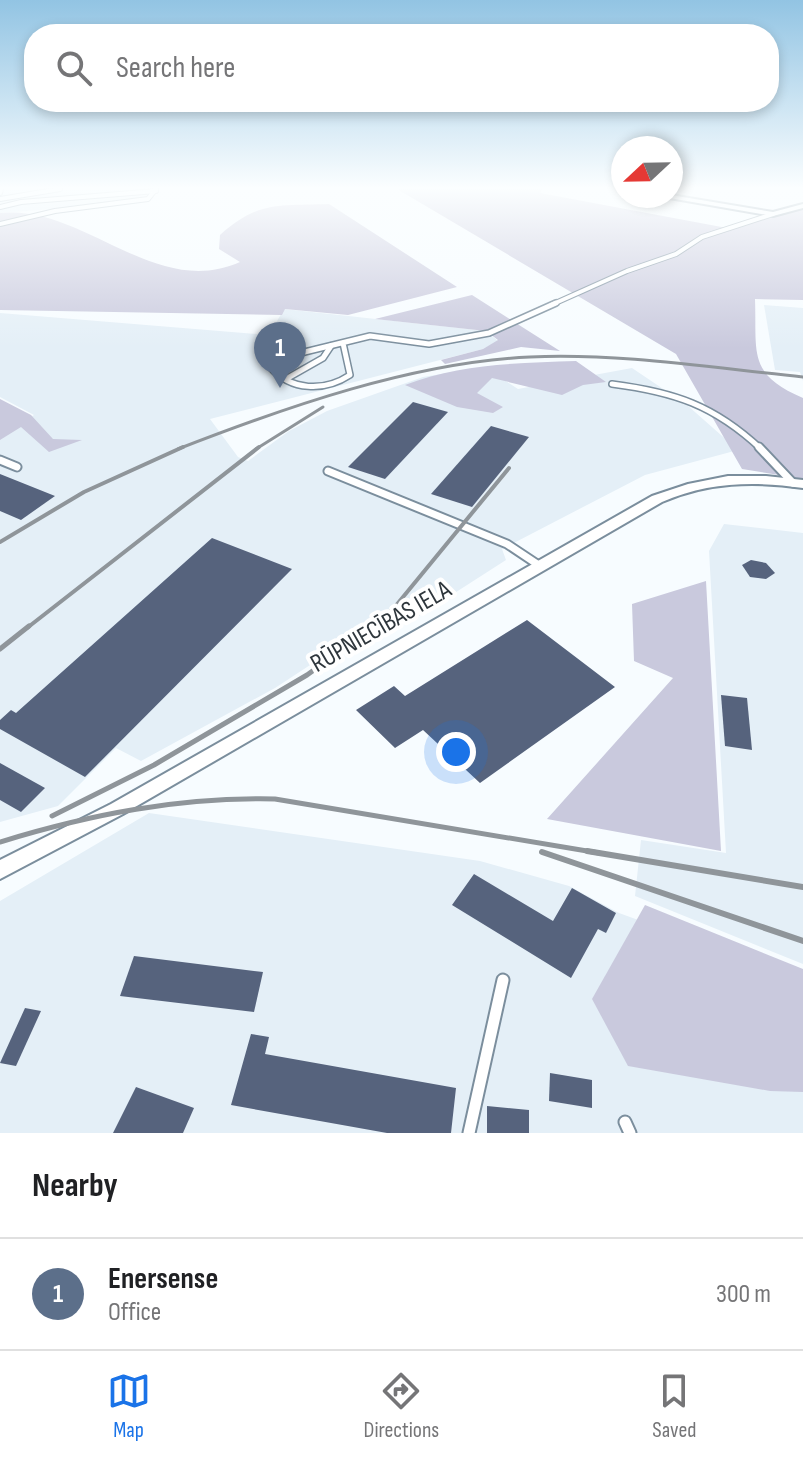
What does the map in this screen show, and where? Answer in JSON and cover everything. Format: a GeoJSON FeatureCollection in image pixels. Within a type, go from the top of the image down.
{"type":"FeatureCollection","features":[{"type":"Feature","properties":{"kind":"street","name":"RŪPNIECĪBAS IELA"},"geometry":{"type":"LineString","coordinates":[[0,870],[117,809],[657,499],[682,489],[746,479],[798,483]]}},
{"type":"Feature","properties":{"kind":"lane"},"geometry":{"type":"LineString","coordinates":[[343,343],[350,375],[347,379],[317,388],[274,374],[270,367],[280,358],[370,336],[429,344],[489,333],[627,271],[676,254],[695,242]]}},
{"type":"Feature","properties":{"kind":"lane"},"geometry":{"type":"LineString","coordinates":[[286,379],[323,358],[331,345]]}},
{"type":"Feature","properties":{"kind":"lane"},"geometry":{"type":"LineString","coordinates":[[612,384],[672,393],[701,405],[776,461],[798,483]]}},
{"type":"Feature","properties":{"kind":"lane"},"geometry":{"type":"LineString","coordinates":[[0,460],[17,467]]}},
{"type":"Feature","properties":{"kind":"lane"},"geometry":{"type":"LineString","coordinates":[[328,471],[507,544],[540,566]]}},
{"type":"Feature","properties":{"kind":"lane"},"geometry":{"type":"LineString","coordinates":[[469,1133],[503,980]]}},
{"type":"Feature","properties":{"kind":"shaded area"},"geometry":{"type":"Polygon","coordinates":[[[0,242],[106,242],[149,261],[178,269],[209,270],[240,262],[219,249],[220,242],[387,242],[457,287],[348,315],[285,309],[282,315],[0,310],[0,242]]]}},
{"type":"Feature","properties":{"kind":"shaded area"},"geometry":{"type":"Polygon","coordinates":[[[486,242],[803,242],[803,300],[755,299],[759,360],[772,380],[803,398],[803,479],[742,469],[676,354],[486,242]]]}},
{"type":"Feature","properties":{"kind":"shaded area"},"geometry":{"type":"Polygon","coordinates":[[[472,295],[560,351],[521,347],[445,364],[441,360],[483,349],[498,340],[486,331],[375,319],[472,295]]]}},
{"type":"Feature","properties":{"kind":"shaded area"},"geometry":{"type":"Polygon","coordinates":[[[764,305],[803,308],[803,381],[800,372],[775,370],[764,305]]]}},
{"type":"Feature","properties":{"kind":"shaded area"},"geometry":{"type":"Polygon","coordinates":[[[284,309],[486,331],[498,341],[483,349],[210,419],[238,457],[248,461],[289,431],[327,411],[423,377],[484,367],[518,389],[632,368],[687,405],[738,450],[645,475],[502,549],[506,560],[411,621],[385,610],[356,635],[275,688],[141,761],[116,748],[58,806],[0,822],[0,438],[34,415],[0,397],[0,313],[269,335],[284,309]]]}},
{"type":"Feature","properties":{"kind":"shaded area"},"geometry":{"type":"Polygon","coordinates":[[[576,361],[606,382],[583,385],[562,395],[492,378],[477,393],[503,407],[493,413],[457,407],[405,385],[468,369],[576,361]]]}},
{"type":"Feature","properties":{"kind":"shaded area"},"geometry":{"type":"Polygon","coordinates":[[[0,399],[31,415],[53,439],[82,440],[49,452],[21,427],[0,440],[0,399]]]}},
{"type":"Feature","properties":{"kind":"shaded area"},"geometry":{"type":"Polygon","coordinates":[[[724,524],[803,533],[803,964],[635,896],[641,840],[726,853],[709,551],[724,524]]]}},
{"type":"Feature","properties":{"kind":"shaded area"},"geometry":{"type":"Polygon","coordinates":[[[706,581],[721,851],[547,819],[673,678],[634,661],[632,604],[706,581]]]}},
{"type":"Feature","properties":{"kind":"shaded area"},"geometry":{"type":"Polygon","coordinates":[[[149,813],[480,861],[569,886],[619,913],[803,980],[803,1133],[0,1133],[0,901],[149,813]]]}},
{"type":"Feature","properties":{"kind":"shaded area"},"geometry":{"type":"Polygon","coordinates":[[[645,905],[803,969],[803,1092],[770,1091],[628,1066],[592,999],[645,905]]]}},
{"type":"Feature","properties":{"kind":"building"},"geometry":{"type":"Polygon","coordinates":[[[413,402],[448,412],[385,479],[348,467],[413,402]]]}},
{"type":"Feature","properties":{"kind":"building"},"geometry":{"type":"Polygon","coordinates":[[[491,426],[529,437],[472,507],[431,494],[491,426]]]}},
{"type":"Feature","properties":{"kind":"building"},"geometry":{"type":"Polygon","coordinates":[[[0,474],[55,496],[21,520],[0,511],[0,474]]]}},
{"type":"Feature","properties":{"kind":"building"},"geometry":{"type":"Polygon","coordinates":[[[212,538],[292,569],[85,777],[0,729],[0,720],[11,710],[16,713],[212,538]]]}},
{"type":"Feature","properties":{"kind":"building"},"geometry":{"type":"Polygon","coordinates":[[[751,560],[766,563],[775,573],[766,579],[750,577],[742,565],[751,560]]]}},
{"type":"Feature","properties":{"kind":"building"},"geometry":{"type":"Polygon","coordinates":[[[527,620],[615,687],[480,783],[423,730],[395,748],[356,710],[394,686],[405,696],[527,620]]]}},
{"type":"Feature","properties":{"kind":"building"},"geometry":{"type":"Polygon","coordinates":[[[721,695],[747,698],[752,750],[725,746],[721,695]]]}},
{"type":"Feature","properties":{"kind":"building"},"geometry":{"type":"Polygon","coordinates":[[[0,763],[45,788],[21,812],[0,800],[0,763]]]}},
{"type":"Feature","properties":{"kind":"building"},"geometry":{"type":"Polygon","coordinates":[[[474,874],[553,921],[572,888],[616,913],[606,933],[598,929],[571,978],[452,905],[474,874]]]}},
{"type":"Feature","properties":{"kind":"building"},"geometry":{"type":"Polygon","coordinates":[[[134,956],[263,972],[254,1012],[120,996],[134,956]]]}},
{"type":"Feature","properties":{"kind":"building"},"geometry":{"type":"Polygon","coordinates":[[[25,1008],[41,1011],[16,1066],[0,1063],[25,1008]]]}},
{"type":"Feature","properties":{"kind":"building"},"geometry":{"type":"Polygon","coordinates":[[[251,1034],[269,1037],[265,1054],[456,1088],[451,1133],[387,1133],[231,1105],[251,1034]]]}},
{"type":"Feature","properties":{"kind":"building"},"geometry":{"type":"Polygon","coordinates":[[[550,1073],[592,1080],[592,1108],[549,1101],[550,1073]]]}},
{"type":"Feature","properties":{"kind":"building"},"geometry":{"type":"Polygon","coordinates":[[[136,1087],[194,1108],[183,1133],[113,1133],[136,1087]]]}},
{"type":"Feature","properties":{"kind":"building"},"geometry":{"type":"Polygon","coordinates":[[[487,1106],[529,1110],[529,1133],[487,1133],[487,1106]]]}},
{"type":"Feature","properties":{"kind":"railway"},"geometry":{"type":"LineString","coordinates":[[181,448],[351,389],[396,377],[486,361],[530,357],[598,357],[803,377]]}},
{"type":"Feature","properties":{"kind":"railway"},"geometry":{"type":"LineString","coordinates":[[258,448],[323,407]]}},
{"type":"Feature","properties":{"kind":"railway"},"geometry":{"type":"LineString","coordinates":[[0,542],[84,492],[181,448]]}},
{"type":"Feature","properties":{"kind":"railway"},"geometry":{"type":"LineString","coordinates":[[27,628],[258,448]]}},
{"type":"Feature","properties":{"kind":"railway"},"geometry":{"type":"LineString","coordinates":[[372,628],[394,608],[509,468]]}},
{"type":"Feature","properties":{"kind":"railway"},"geometry":{"type":"LineString","coordinates":[[0,649],[29,626]]}},
{"type":"Feature","properties":{"kind":"railway"},"geometry":{"type":"LineString","coordinates":[[52,816],[154,765],[307,675],[375,626]]}},
{"type":"Feature","properties":{"kind":"railway"},"geometry":{"type":"LineString","coordinates":[[0,842],[68,823],[136,809],[205,801],[275,799],[803,887]]}},
{"type":"Feature","properties":{"kind":"railway"},"geometry":{"type":"LineString","coordinates":[[542,852],[803,941]]}},
{"type":"Feature","properties":{"kind":"place","name":"Enersense"},"geometry":{"type":"Point","coordinates":[280,388]}}]}
